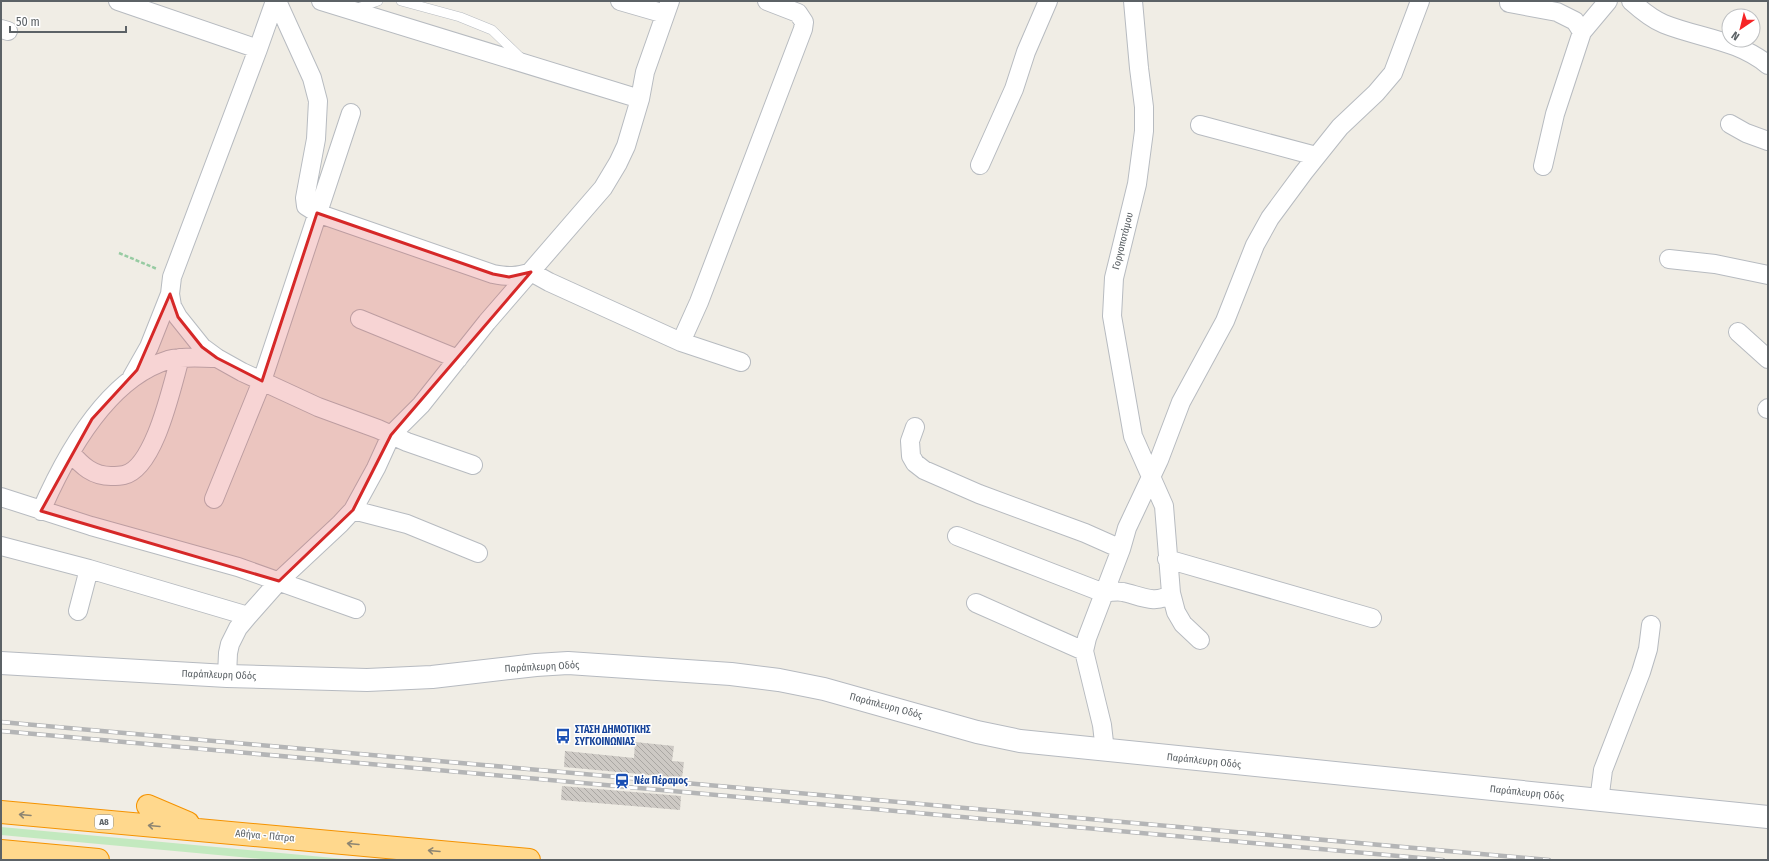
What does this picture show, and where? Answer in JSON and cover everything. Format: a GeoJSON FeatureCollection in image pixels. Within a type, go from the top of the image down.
{"type":"FeatureCollection","features":[{"type":"Feature","properties":{"kind":"highway"},"geometry":{"type":"LineString","coordinates":[[148,806],[207,831]]}},
{"type":"Feature","properties":{"kind":"highway","name":"Αθήνα - Πάτρα"},"geometry":{"type":"LineString","coordinates":[[1,812],[529,860]]}},
{"type":"Feature","properties":{"kind":"highway"},"geometry":{"type":"LineString","coordinates":[[1,851],[98,860]]}},
{"type":"Feature","properties":{"kind":"main road","name":"Παράπλευρη Οδός"},"geometry":{"type":"LineString","coordinates":[[1,663],[226,676],[367,680],[432,678],[536,665],[568,663],[731,674],[779,680],[824,689],[977,732],[1020,741],[1105,751],[1768,818]]}},
{"type":"Feature","properties":{"kind":"street"},"geometry":{"type":"LineString","coordinates":[[118,1],[258,49]]}},
{"type":"Feature","properties":{"kind":"street"},"geometry":{"type":"LineString","coordinates":[[127,384],[137,370],[149,347],[276,1]]}},
{"type":"Feature","properties":{"kind":"street"},"geometry":{"type":"LineString","coordinates":[[276,1],[312,78],[318,101],[316,139],[305,198],[306,206],[317,213],[493,274],[514,277],[531,272],[549,282],[681,342],[741,362]]}},
{"type":"Feature","properties":{"kind":"street"},"geometry":{"type":"LineString","coordinates":[[321,1],[640,99]]}},
{"type":"Feature","properties":{"kind":"street"},"geometry":{"type":"LineString","coordinates":[[226,676],[230,644],[248,616],[279,581],[353,510],[376,468],[391,435],[421,405],[458,358],[603,188],[618,163],[626,146],[640,99],[645,72],[668,8],[620,1]]}},
{"type":"Feature","properties":{"kind":"street"},"geometry":{"type":"LineString","coordinates":[[681,342],[699,302],[803,29],[804,22],[798,13],[767,1]]}},
{"type":"Feature","properties":{"kind":"street"},"geometry":{"type":"LineString","coordinates":[[980,165],[1014,89],[1026,52],[1048,1]]}},
{"type":"Feature","properties":{"kind":"street","name":"Γοργοποτάμου"},"geometry":{"type":"LineString","coordinates":[[1133,1],[1144,107],[1144,131],[1137,184],[1114,278],[1112,316],[1115,342],[1123,374],[1133,436],[1164,506],[1170,593],[1176,612],[1183,624],[1200,640]]}},
{"type":"Feature","properties":{"kind":"street"},"geometry":{"type":"LineString","coordinates":[[1105,751],[1102,725],[1084,651],[1087,638],[1121,549],[1127,528],[1159,460],[1181,402],[1225,321],[1255,245],[1270,218],[1316,156],[1340,127],[1382,88],[1393,73],[1420,1]]}},
{"type":"Feature","properties":{"kind":"street"},"geometry":{"type":"LineString","coordinates":[[1503,2],[1538,4],[1548,1]]}},
{"type":"Feature","properties":{"kind":"street"},"geometry":{"type":"LineString","coordinates":[[1543,166],[1555,114],[1582,32],[1608,1]]}},
{"type":"Feature","properties":{"kind":"street"},"geometry":{"type":"LineString","coordinates":[[1631,1],[1647,14],[1663,24],[1742,48],[1768,65]]}},
{"type":"Feature","properties":{"kind":"street"},"geometry":{"type":"LineString","coordinates":[[1503,2],[1557,12],[1575,21],[1582,32]]}},
{"type":"Feature","properties":{"kind":"street"},"geometry":{"type":"LineString","coordinates":[[214,499],[262,381],[351,113]]}},
{"type":"Feature","properties":{"kind":"street"},"geometry":{"type":"LineString","coordinates":[[1730,124],[1746,133],[1768,141]]}},
{"type":"Feature","properties":{"kind":"street"},"geometry":{"type":"LineString","coordinates":[[1200,125],[1316,156]]}},
{"type":"Feature","properties":{"kind":"street"},"geometry":{"type":"LineString","coordinates":[[1669,259],[1716,264],[1768,275]]}},
{"type":"Feature","properties":{"kind":"street"},"geometry":{"type":"LineString","coordinates":[[171,285],[172,306],[178,317],[202,347],[217,358],[318,407],[378,428],[391,435],[473,465]]}},
{"type":"Feature","properties":{"kind":"street"},"geometry":{"type":"LineString","coordinates":[[360,319],[458,358]]}},
{"type":"Feature","properties":{"kind":"street"},"geometry":{"type":"LineString","coordinates":[[1738,332],[1768,359]]}},
{"type":"Feature","properties":{"kind":"street"},"geometry":{"type":"LineString","coordinates":[[41,511],[71,452],[92,419],[117,392],[151,366],[180,358],[217,358]]}},
{"type":"Feature","properties":{"kind":"street"},"geometry":{"type":"LineString","coordinates":[[71,452],[81,464],[91,472],[107,476],[124,475],[134,470],[142,460],[160,427],[180,358]]}},
{"type":"Feature","properties":{"kind":"street"},"geometry":{"type":"LineString","coordinates":[[915,427],[910,441],[911,456],[915,463],[924,470],[979,494],[1085,533],[1121,549]]}},
{"type":"Feature","properties":{"kind":"street"},"geometry":{"type":"LineString","coordinates":[[1,498],[98,528],[238,567],[356,609]]}},
{"type":"Feature","properties":{"kind":"street"},"geometry":{"type":"LineString","coordinates":[[353,510],[407,524],[478,553]]}},
{"type":"Feature","properties":{"kind":"street"},"geometry":{"type":"LineString","coordinates":[[957,536],[1104,593],[1121,592],[1159,600],[1170,593]]}},
{"type":"Feature","properties":{"kind":"street"},"geometry":{"type":"LineString","coordinates":[[1,546],[90,569],[248,616]]}},
{"type":"Feature","properties":{"kind":"street"},"geometry":{"type":"LineString","coordinates":[[1167,559],[1372,618]]}},
{"type":"Feature","properties":{"kind":"street"},"geometry":{"type":"LineString","coordinates":[[78,611],[90,569]]}},
{"type":"Feature","properties":{"kind":"street"},"geometry":{"type":"LineString","coordinates":[[976,603],[1084,651]]}},
{"type":"Feature","properties":{"kind":"street"},"geometry":{"type":"LineString","coordinates":[[1599,800],[1603,770],[1641,672],[1648,649],[1651,625]]}},
{"type":"Feature","properties":{"kind":"lane"},"geometry":{"type":"LineString","coordinates":[[351,11],[378,1]]}},
{"type":"Feature","properties":{"kind":"lane"},"geometry":{"type":"LineString","coordinates":[[401,1],[460,17],[492,30],[528,64]]}},
{"type":"Feature","properties":{"kind":"path"},"geometry":{"type":"LineString","coordinates":[[119,253],[171,285]]}},
{"type":"Feature","properties":{"kind":"highlighted area"},"geometry":{"type":"Polygon","coordinates":[[[317,213],[493,274],[509,277],[531,272],[391,435],[353,510],[279,581],[41,511],[92,419],[137,370],[170,294],[178,317],[202,347],[217,358],[262,381],[317,213]]]}},
{"type":"Feature","properties":{"kind":"green space"},"geometry":{"type":"Polygon","coordinates":[[[1,827],[355,860],[273,860],[1,835],[1,827]]]}},
{"type":"Feature","properties":{"kind":"building"},"geometry":{"type":"Polygon","coordinates":[[[635,742],[674,746],[672,761],[684,762],[682,778],[564,767],[565,751],[634,758],[635,742]]]}},
{"type":"Feature","properties":{"kind":"building"},"geometry":{"type":"Polygon","coordinates":[[[562,786],[681,796],[680,810],[561,800],[562,786]]]}},
{"type":"Feature","properties":{"kind":"railway"},"geometry":{"type":"LineString","coordinates":[[1,722],[1549,860]]}},
{"type":"Feature","properties":{"kind":"railway"},"geometry":{"type":"LineString","coordinates":[[1,731],[1443,860]]}},
{"type":"Feature","properties":{"kind":"place","name":"ΣΤΑΣΗ ΔΗΜΟΤΙΚΗΣ ΣΥΓΚΟΙΝΩΝΙΑΣ"},"geometry":{"type":"Point","coordinates":[563,736]}},
{"type":"Feature","properties":{"kind":"place","name":"Νέα Πέραμος"},"geometry":{"type":"Point","coordinates":[622,781]}}]}
